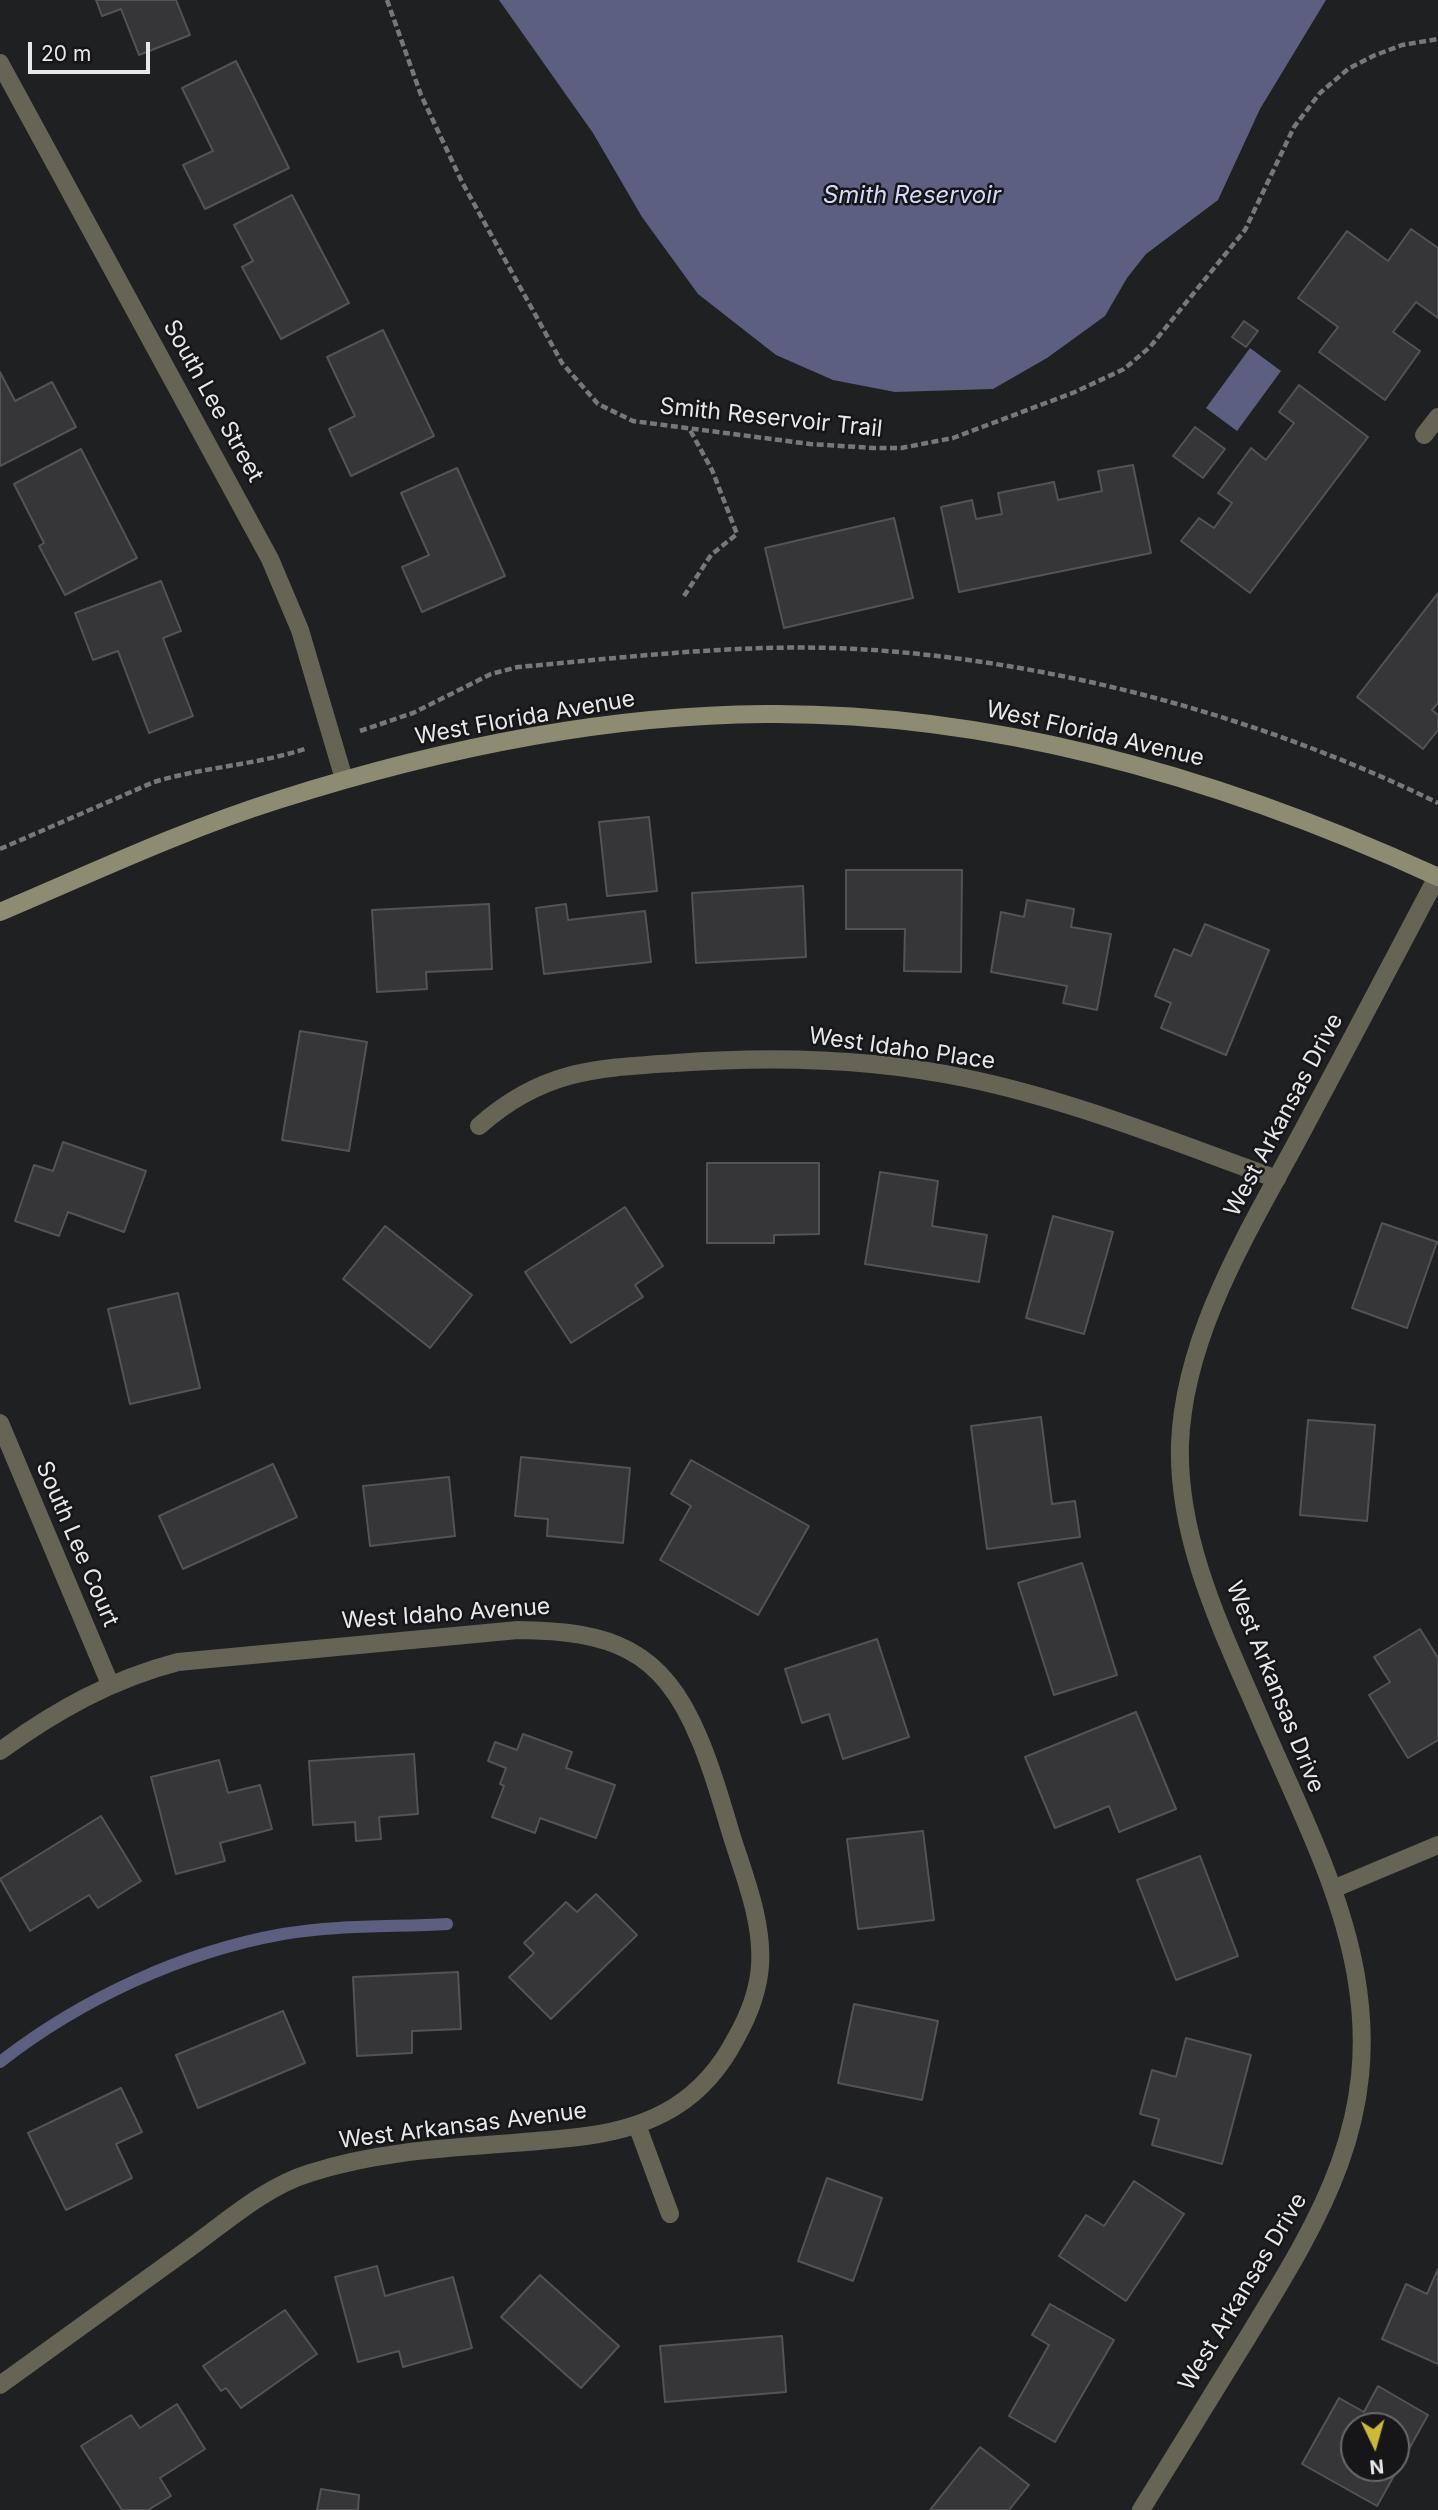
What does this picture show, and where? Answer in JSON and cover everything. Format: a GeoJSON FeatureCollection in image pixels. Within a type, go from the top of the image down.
{"type":"FeatureCollection","features":[{"type":"Feature","properties":{"kind":"street","name":"South Lee Street"},"geometry":{"type":"LineString","coordinates":[[0,63],[270,559],[300,630],[344,779]]}},
{"type":"Feature","properties":{"kind":"street"},"geometry":{"type":"LineString","coordinates":[[1424,435],[1438,417]]}},
{"type":"Feature","properties":{"kind":"street","name":"West Florida Avenue"},"geometry":{"type":"LineString","coordinates":[[0,912],[201,828],[344,779],[513,740],[639,721],[765,714],[888,719],[1027,740],[1180,777],[1272,807],[1438,877]]}},
{"type":"Feature","properties":{"kind":"street","name":"West Arkansas Drive"},"geometry":{"type":"LineString","coordinates":[[1141,2510],[1311,2233],[1345,2154],[1358,2091],[1363,2037],[1356,1975],[1333,1889],[1217,1616],[1191,1539],[1182,1490],[1180,1442],[1188,1386],[1219,1294],[1277,1179],[1438,877]]}},
{"type":"Feature","properties":{"kind":"street","name":"West Idaho Place"},"geometry":{"type":"LineString","coordinates":[[479,1126],[525,1091],[580,1072],[733,1059],[801,1059],[867,1064],[964,1078],[1094,1114],[1277,1179]]}},
{"type":"Feature","properties":{"kind":"street","name":"South Lee Court"},"geometry":{"type":"LineString","coordinates":[[0,1423],[110,1685]]}},
{"type":"Feature","properties":{"kind":"street","name":"West Idaho Avenue"},"geometry":{"type":"LineString","coordinates":[[0,1751],[70,1704],[110,1685],[178,1662],[518,1630],[565,1630],[589,1635],[640,1656],[664,1676],[685,1706],[709,1760],[752,1901]]}},
{"type":"Feature","properties":{"kind":"street"},"geometry":{"type":"LineString","coordinates":[[1333,1889],[1438,1845]]}},
{"type":"Feature","properties":{"kind":"street","name":"West Arkansas Avenue"},"geometry":{"type":"LineString","coordinates":[[0,2385],[257,2200],[308,2173],[424,2151],[589,2135],[637,2125],[669,2111],[702,2088],[725,2060],[757,1994],[760,1963],[752,1901]]}},
{"type":"Feature","properties":{"kind":"street"},"geometry":{"type":"LineString","coordinates":[[637,2125],[670,2214]]}},
{"type":"Feature","properties":{"kind":"path","name":"Smith Reservoir Trail"},"geometry":{"type":"LineString","coordinates":[[387,0],[421,95],[444,146],[562,363],[582,388],[615,414],[633,421],[689,430],[874,449],[928,444],[989,427],[1124,369],[1150,347],[1245,230],[1294,127],[1320,93],[1348,69],[1374,56],[1402,45],[1438,38]]}},
{"type":"Feature","properties":{"kind":"path"},"geometry":{"type":"LineString","coordinates":[[684,596],[711,555],[737,534],[712,470],[689,430]]}},
{"type":"Feature","properties":{"kind":"path"},"geometry":{"type":"LineString","coordinates":[[0,849],[154,782],[178,775],[279,758],[413,713],[480,678],[518,667],[690,650],[858,649],[957,660],[1079,681],[1177,705],[1280,738],[1381,775],[1438,803]]}},
{"type":"Feature","properties":{"kind":"water","name":"Smith Reservoir"},"geometry":{"type":"Polygon","coordinates":[[[499,0],[1326,0],[1260,109],[1218,200],[1146,254],[1127,278],[1105,316],[1047,358],[993,389],[895,392],[833,380],[776,355],[698,294],[642,217],[593,133],[499,0]]]}},
{"type":"Feature","properties":{"kind":"water"},"geometry":{"type":"Polygon","coordinates":[[[1250,348],[1281,371],[1237,431],[1206,408],[1250,348]]]}},
{"type":"Feature","properties":{"kind":"building"},"geometry":{"type":"Polygon","coordinates":[[[96,0],[176,0],[190,35],[139,55],[121,9],[102,16],[96,0]]]}},
{"type":"Feature","properties":{"kind":"building"},"geometry":{"type":"Polygon","coordinates":[[[236,61],[289,168],[205,209],[183,165],[213,151],[182,88],[236,61]]]}},
{"type":"Feature","properties":{"kind":"building"},"geometry":{"type":"Polygon","coordinates":[[[292,195],[349,303],[281,339],[242,267],[253,261],[234,225],[292,195]]]}},
{"type":"Feature","properties":{"kind":"building"},"geometry":{"type":"Polygon","coordinates":[[[1411,229],[1438,248],[1438,318],[1416,302],[1393,332],[1420,351],[1385,400],[1319,352],[1338,327],[1298,298],[1347,231],[1388,261],[1411,229]]]}},
{"type":"Feature","properties":{"kind":"building"},"geometry":{"type":"Polygon","coordinates":[[[1244,321],[1258,331],[1246,347],[1232,337],[1244,321]]]}},
{"type":"Feature","properties":{"kind":"building"},"geometry":{"type":"Polygon","coordinates":[[[383,330],[434,436],[351,476],[329,429],[355,416],[327,357],[383,330]]]}},
{"type":"Feature","properties":{"kind":"building"},"geometry":{"type":"Polygon","coordinates":[[[0,372],[15,401],[52,382],[76,427],[0,466],[0,372]]]}},
{"type":"Feature","properties":{"kind":"building"},"geometry":{"type":"Polygon","coordinates":[[[1299,385],[1368,437],[1250,593],[1181,541],[1199,518],[1214,528],[1232,503],[1218,493],[1251,448],[1266,460],[1294,423],[1279,412],[1299,385]]]}},
{"type":"Feature","properties":{"kind":"building"},"geometry":{"type":"Polygon","coordinates":[[[1195,427],[1225,449],[1203,478],[1173,456],[1195,427]]]}},
{"type":"Feature","properties":{"kind":"building"},"geometry":{"type":"Polygon","coordinates":[[[81,449],[137,558],[65,595],[39,546],[44,543],[14,484],[81,449]]]}},
{"type":"Feature","properties":{"kind":"building"},"geometry":{"type":"Polygon","coordinates":[[[1133,465],[1151,553],[959,592],[941,507],[972,500],[976,519],[1002,514],[998,493],[1054,482],[1058,500],[1102,491],[1098,471],[1133,465]]]}},
{"type":"Feature","properties":{"kind":"building"},"geometry":{"type":"Polygon","coordinates":[[[457,468],[505,576],[422,612],[402,567],[429,555],[401,493],[457,468]]]}},
{"type":"Feature","properties":{"kind":"building"},"geometry":{"type":"Polygon","coordinates":[[[894,518],[913,598],[784,628],[765,548],[894,518]]]}},
{"type":"Feature","properties":{"kind":"building"},"geometry":{"type":"Polygon","coordinates":[[[161,581],[181,631],[163,638],[193,716],[149,733],[118,651],[93,660],[75,613],[161,581]]]}},
{"type":"Feature","properties":{"kind":"building"},"geometry":{"type":"Polygon","coordinates":[[[1438,593],[1438,703],[1432,710],[1438,715],[1438,730],[1423,749],[1357,697],[1438,593]]]}},
{"type":"Feature","properties":{"kind":"building"},"geometry":{"type":"Polygon","coordinates":[[[649,817],[657,891],[607,896],[599,822],[649,817]]]}},
{"type":"Feature","properties":{"kind":"building"},"geometry":{"type":"Polygon","coordinates":[[[846,870],[962,870],[961,972],[904,971],[905,929],[846,929],[846,870]]]}},
{"type":"Feature","properties":{"kind":"building"},"geometry":{"type":"Polygon","coordinates":[[[803,886],[806,957],[696,963],[692,893],[803,886]]]}},
{"type":"Feature","properties":{"kind":"building"},"geometry":{"type":"Polygon","coordinates":[[[1027,900],[1074,909],[1071,927],[1111,934],[1097,1010],[1063,1003],[1067,986],[991,972],[1001,912],[1024,917],[1027,900]]]}},
{"type":"Feature","properties":{"kind":"building"},"geometry":{"type":"Polygon","coordinates":[[[489,904],[492,969],[426,972],[427,989],[377,992],[372,910],[489,904]]]}},
{"type":"Feature","properties":{"kind":"building"},"geometry":{"type":"Polygon","coordinates":[[[566,904],[568,920],[645,911],[651,962],[544,974],[536,908],[566,904]]]}},
{"type":"Feature","properties":{"kind":"building"},"geometry":{"type":"Polygon","coordinates":[[[1205,924],[1269,950],[1226,1055],[1161,1028],[1171,1003],[1155,996],[1174,949],[1191,956],[1205,924]]]}},
{"type":"Feature","properties":{"kind":"building"},"geometry":{"type":"Polygon","coordinates":[[[300,1031],[367,1042],[349,1151],[282,1140],[300,1031]]]}},
{"type":"Feature","properties":{"kind":"building"},"geometry":{"type":"Polygon","coordinates":[[[63,1142],[146,1171],[124,1232],[68,1212],[59,1236],[15,1221],[34,1165],[53,1171],[63,1142]]]}},
{"type":"Feature","properties":{"kind":"building"},"geometry":{"type":"Polygon","coordinates":[[[707,1163],[819,1163],[819,1234],[774,1235],[774,1243],[707,1243],[707,1163]]]}},
{"type":"Feature","properties":{"kind":"building"},"geometry":{"type":"Polygon","coordinates":[[[880,1172],[938,1181],[932,1226],[987,1235],[979,1282],[865,1264],[880,1172]]]}},
{"type":"Feature","properties":{"kind":"building"},"geometry":{"type":"Polygon","coordinates":[[[625,1207],[663,1266],[635,1285],[643,1297],[571,1343],[525,1272],[625,1207]]]}},
{"type":"Feature","properties":{"kind":"building"},"geometry":{"type":"Polygon","coordinates":[[[1053,1216],[1113,1232],[1084,1334],[1026,1318],[1053,1216]]]}},
{"type":"Feature","properties":{"kind":"building"},"geometry":{"type":"Polygon","coordinates":[[[1382,1223],[1437,1242],[1407,1328],[1352,1308],[1382,1223]]]}},
{"type":"Feature","properties":{"kind":"building"},"geometry":{"type":"Polygon","coordinates":[[[385,1226],[472,1295],[430,1348],[343,1279],[385,1226]]]}},
{"type":"Feature","properties":{"kind":"building"},"geometry":{"type":"Polygon","coordinates":[[[178,1293],[200,1388],[130,1404],[108,1309],[178,1293]]]}},
{"type":"Feature","properties":{"kind":"building"},"geometry":{"type":"Polygon","coordinates":[[[1041,1417],[1052,1504],[1075,1501],[1080,1537],[987,1549],[971,1426],[1041,1417]]]}},
{"type":"Feature","properties":{"kind":"building"},"geometry":{"type":"Polygon","coordinates":[[[1308,1420],[1375,1425],[1367,1521],[1300,1515],[1308,1420]]]}},
{"type":"Feature","properties":{"kind":"building"},"geometry":{"type":"Polygon","coordinates":[[[521,1457],[630,1468],[623,1543],[547,1536],[548,1519],[515,1516],[521,1457]]]}},
{"type":"Feature","properties":{"kind":"building"},"geometry":{"type":"Polygon","coordinates":[[[691,1460],[809,1526],[758,1615],[660,1560],[691,1506],[671,1494],[691,1460]]]}},
{"type":"Feature","properties":{"kind":"building"},"geometry":{"type":"Polygon","coordinates":[[[273,1464],[297,1517],[183,1569],[159,1516],[273,1464]]]}},
{"type":"Feature","properties":{"kind":"building"},"geometry":{"type":"Polygon","coordinates":[[[449,1477],[455,1536],[370,1546],[363,1486],[449,1477]]]}},
{"type":"Feature","properties":{"kind":"building"},"geometry":{"type":"Polygon","coordinates":[[[1082,1563],[1117,1675],[1054,1695],[1018,1583],[1082,1563]]]}},
{"type":"Feature","properties":{"kind":"building"},"geometry":{"type":"Polygon","coordinates":[[[1420,1629],[1438,1658],[1438,1740],[1408,1758],[1369,1695],[1390,1682],[1374,1657],[1420,1629]]]}},
{"type":"Feature","properties":{"kind":"building"},"geometry":{"type":"Polygon","coordinates":[[[877,1639],[909,1737],[843,1759],[829,1714],[802,1723],[785,1669],[877,1639]]]}},
{"type":"Feature","properties":{"kind":"building"},"geometry":{"type":"Polygon","coordinates":[[[1136,1712],[1176,1809],[1119,1832],[1109,1806],[1055,1828],[1025,1757],[1136,1712]]]}},
{"type":"Feature","properties":{"kind":"building"},"geometry":{"type":"Polygon","coordinates":[[[523,1734],[572,1752],[566,1768],[615,1785],[596,1838],[540,1818],[535,1833],[492,1817],[504,1786],[500,1784],[506,1768],[488,1761],[495,1742],[517,1750],[523,1734]]]}},
{"type":"Feature","properties":{"kind":"building"},"geometry":{"type":"Polygon","coordinates":[[[414,1754],[418,1814],[379,1817],[381,1839],[356,1841],[355,1822],[313,1825],[309,1761],[414,1754]]]}},
{"type":"Feature","properties":{"kind":"building"},"geometry":{"type":"Polygon","coordinates":[[[219,1760],[228,1793],[260,1785],[272,1829],[220,1843],[225,1861],[176,1874],[151,1777],[219,1760]]]}},
{"type":"Feature","properties":{"kind":"building"},"geometry":{"type":"Polygon","coordinates":[[[101,1816],[141,1881],[98,1908],[89,1895],[30,1931],[0,1879],[101,1816]]]}},
{"type":"Feature","properties":{"kind":"building"},"geometry":{"type":"Polygon","coordinates":[[[923,1831],[934,1920],[858,1929],[847,1839],[923,1831]]]}},
{"type":"Feature","properties":{"kind":"building"},"geometry":{"type":"Polygon","coordinates":[[[1200,1856],[1238,1956],[1176,1980],[1137,1880],[1200,1856]]]}},
{"type":"Feature","properties":{"kind":"building"},"geometry":{"type":"Polygon","coordinates":[[[596,1894],[637,1935],[551,2019],[509,1977],[534,1953],[524,1943],[566,1902],[577,1912],[596,1894]]]}},
{"type":"Feature","properties":{"kind":"building"},"geometry":{"type":"Polygon","coordinates":[[[458,1972],[461,2029],[412,2031],[412,2053],[357,2056],[353,1977],[458,1972]]]}},
{"type":"Feature","properties":{"kind":"building"},"geometry":{"type":"Polygon","coordinates":[[[854,2004],[938,2021],[922,2100],[838,2083],[854,2004]]]}},
{"type":"Feature","properties":{"kind":"building"},"geometry":{"type":"Polygon","coordinates":[[[283,2011],[305,2063],[198,2108],[176,2055],[283,2011]]]}},
{"type":"Feature","properties":{"kind":"building"},"geometry":{"type":"Polygon","coordinates":[[[1186,2038],[1251,2055],[1222,2164],[1152,2145],[1159,2119],[1140,2114],[1152,2070],[1176,2077],[1186,2038]]]}},
{"type":"Feature","properties":{"kind":"building"},"geometry":{"type":"Polygon","coordinates":[[[121,2088],[142,2132],[116,2144],[132,2178],[66,2210],[28,2133],[121,2088]]]}},
{"type":"Feature","properties":{"kind":"building"},"geometry":{"type":"Polygon","coordinates":[[[827,2178],[882,2198],[853,2281],[798,2261],[827,2178]]]}},
{"type":"Feature","properties":{"kind":"building"},"geometry":{"type":"Polygon","coordinates":[[[1134,2181],[1184,2214],[1126,2301],[1059,2256],[1086,2215],[1104,2226],[1134,2181]]]}},
{"type":"Feature","properties":{"kind":"building"},"geometry":{"type":"Polygon","coordinates":[[[377,2266],[385,2296],[453,2277],[472,2348],[403,2367],[399,2351],[358,2362],[335,2277],[377,2266]]]}},
{"type":"Feature","properties":{"kind":"building"},"geometry":{"type":"Polygon","coordinates":[[[1438,2269],[1438,2364],[1382,2339],[1406,2284],[1427,2294],[1438,2269]]]}},
{"type":"Feature","properties":{"kind":"building"},"geometry":{"type":"Polygon","coordinates":[[[540,2275],[619,2346],[581,2388],[501,2317],[540,2275]]]}},
{"type":"Feature","properties":{"kind":"building"},"geometry":{"type":"Polygon","coordinates":[[[1050,2304],[1114,2340],[1055,2442],[1009,2416],[1049,2345],[1032,2335],[1050,2304]]]}},
{"type":"Feature","properties":{"kind":"building"},"geometry":{"type":"Polygon","coordinates":[[[285,2310],[317,2354],[241,2408],[226,2388],[221,2391],[203,2366],[285,2310]]]}},
{"type":"Feature","properties":{"kind":"building"},"geometry":{"type":"Polygon","coordinates":[[[782,2336],[786,2392],[665,2402],[660,2346],[782,2336]]]}},
{"type":"Feature","properties":{"kind":"building"},"geometry":{"type":"Polygon","coordinates":[[[1378,2386],[1428,2415],[1410,2447],[1410,2412],[1364,2412],[1378,2386]]]}},
{"type":"Feature","properties":{"kind":"building"},"geometry":{"type":"Polygon","coordinates":[[[1339,2398],[1364,2412],[1340,2412],[1340,2482],[1390,2482],[1377,2506],[1302,2464],[1339,2398]]]}},
{"type":"Feature","properties":{"kind":"building"},"geometry":{"type":"Polygon","coordinates":[[[177,2404],[205,2449],[160,2478],[171,2496],[148,2510],[122,2510],[81,2446],[131,2415],[140,2428],[177,2404]]]}},
{"type":"Feature","properties":{"kind":"building"},"geometry":{"type":"Polygon","coordinates":[[[980,2447],[1029,2485],[1009,2510],[930,2510],[980,2447]]]}},
{"type":"Feature","properties":{"kind":"building"},"geometry":{"type":"Polygon","coordinates":[[[321,2489],[359,2495],[358,2510],[317,2510],[321,2489]]]}},
{"type":"Feature","properties":{"kind":"waterway"},"geometry":{"type":"LineString","coordinates":[[0,2062],[31,2039],[99,1999],[134,1981],[208,1953],[245,1942],[303,1931],[447,1924]]}}]}
